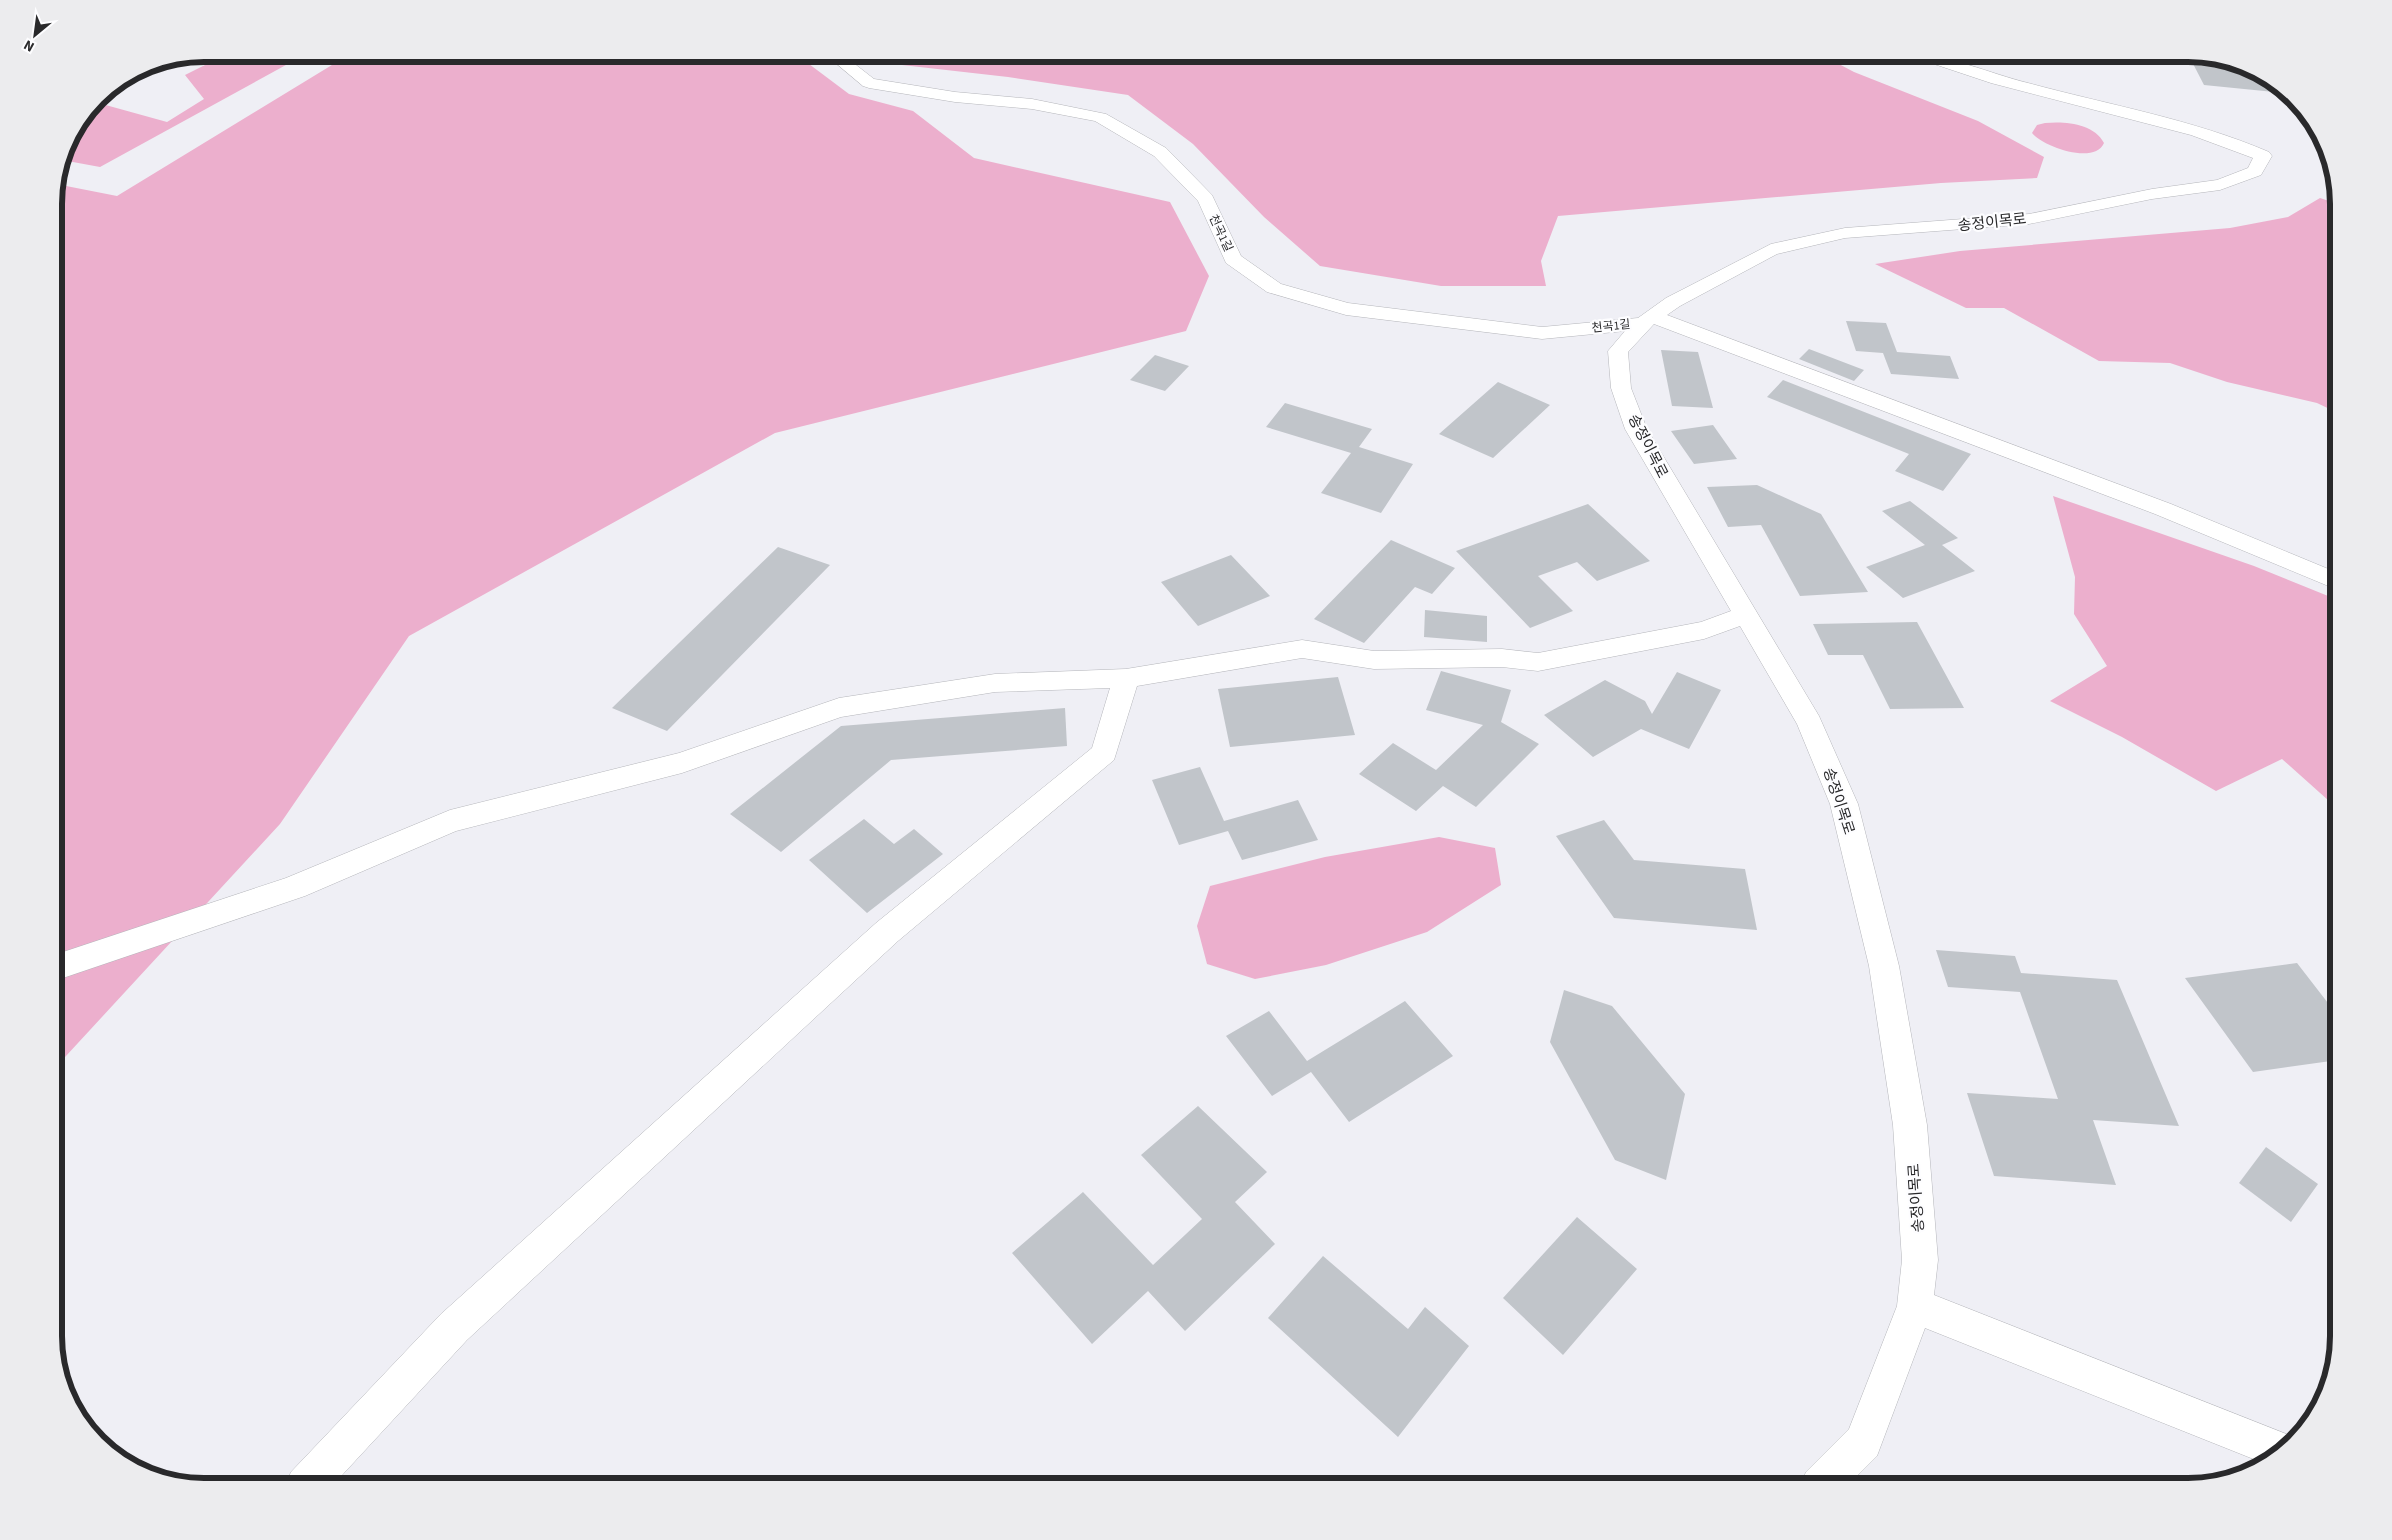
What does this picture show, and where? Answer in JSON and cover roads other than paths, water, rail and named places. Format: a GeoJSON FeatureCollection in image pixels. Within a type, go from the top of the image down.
{"type":"FeatureCollection","features":[{"type":"Feature","properties":{"kind":"street","name":"천곡1길"},"geometry":{"type":"LineString","coordinates":[[843,62],[869,83],[955,98],[1032,104],[1100,118],[1160,152],[1206,199],[1234,259],[1274,288],[1346,309],[1431,321],[1542,333],[1648,320]]}},
{"type":"Feature","properties":{"kind":"street","name":"송정이목로"},"geometry":{"type":"LineString","coordinates":[[1828,1478],[1863,1442],[1915,1306],[1920,1260],[1910,1125],[1884,966],[1844,804],[1810,723],[1670,489],[1633,421],[1621,388],[1618,351],[1648,320],[1673,302],[1771,250],[1845,233],[2029,219],[2152,194],[2220,185],[2255,171],[2262,156],[2234,143],[2187,128],[2035,90],[1940,62]]}},
{"type":"Feature","properties":{"kind":"street"},"geometry":{"type":"LineString","coordinates":[[1648,320],[2163,509],[2330,579]]}},
{"type":"Feature","properties":{"kind":"street"},"geometry":{"type":"LineString","coordinates":[[63,965],[295,887],[450,821],[682,763],[839,708],[995,684],[1126,678],[1302,649],[1374,660],[1502,658],[1538,662],[1704,630],[1746,616]]}},
{"type":"Feature","properties":{"kind":"street"},"geometry":{"type":"LineString","coordinates":[[312,1478],[454,1327],[887,932],[1104,753],[1126,678]]}},
{"type":"Feature","properties":{"kind":"street"},"geometry":{"type":"LineString","coordinates":[[1915,1306],[2274,1448]]}}]}
